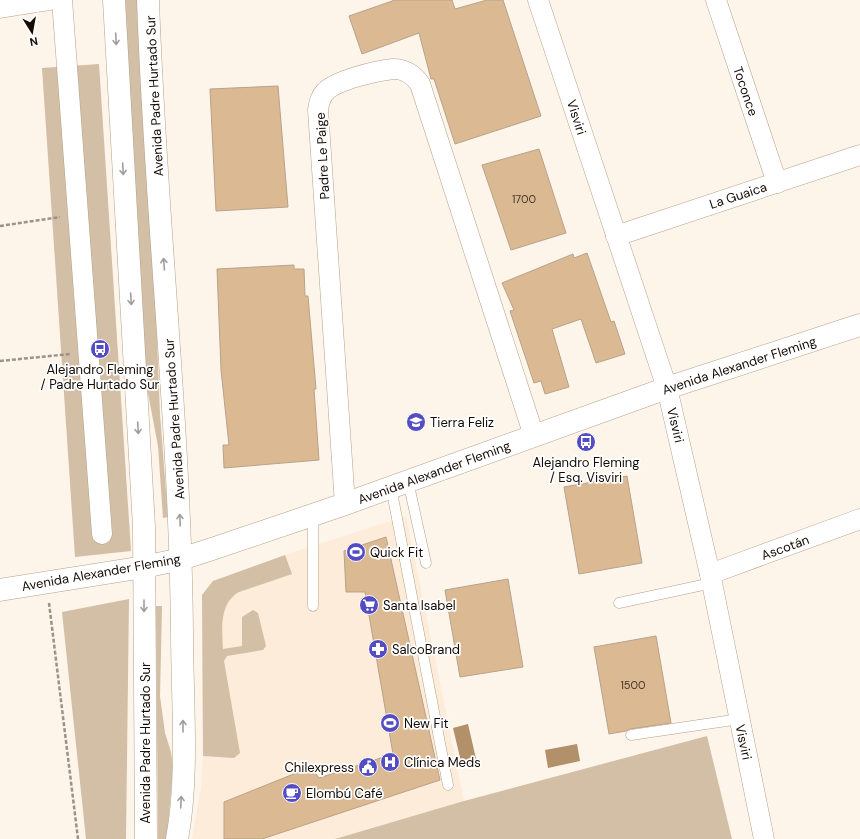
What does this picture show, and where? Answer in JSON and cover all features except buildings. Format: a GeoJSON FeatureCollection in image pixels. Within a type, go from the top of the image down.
{"type":"FeatureCollection","features":[{"type":"Feature","properties":{"kind":"main road","name":"Avenida Padre Hurtado Sur"},"geometry":{"type":"LineString","coordinates":[[114,0],[144,527],[146,839]]}},
{"type":"Feature","properties":{"kind":"main road","name":"Avenida Padre Hurtado Sur"},"geometry":{"type":"LineString","coordinates":[[148,0],[181,559],[183,765],[181,809],[177,839]]}},
{"type":"Feature","properties":{"kind":"main road","name":"Avenida Alexander Fleming"},"geometry":{"type":"LineString","coordinates":[[0,590],[144,567],[181,559],[345,504],[667,388],[860,325]]}},
{"type":"Feature","properties":{"kind":"street"},"geometry":{"type":"LineString","coordinates":[[0,8],[50,0]]}},
{"type":"Feature","properties":{"kind":"street"},"geometry":{"type":"LineString","coordinates":[[62,0],[102,534]]}},
{"type":"Feature","properties":{"kind":"street","name":"Visviri"},"geometry":{"type":"LineString","coordinates":[[538,0],[667,388],[711,579],[764,839]]}},
{"type":"Feature","properties":{"kind":"street","name":"Toconce"},"geometry":{"type":"LineString","coordinates":[[716,0],[777,182]]}},
{"type":"Feature","properties":{"kind":"street","name":"Padre Le Paige"},"geometry":{"type":"LineString","coordinates":[[345,504],[318,110],[321,98],[325,92],[339,84],[393,69],[406,71],[411,74],[420,84],[534,436]]}},
{"type":"Feature","properties":{"kind":"street","name":"La Guaica"},"geometry":{"type":"LineString","coordinates":[[616,236],[860,155]]}},
{"type":"Feature","properties":{"kind":"street","name":"Ascotán"},"geometry":{"type":"LineString","coordinates":[[711,579],[860,519]]}},
{"type":"Feature","properties":{"kind":"lane"},"geometry":{"type":"LineString","coordinates":[[400,484],[426,563]]}},
{"type":"Feature","properties":{"kind":"lane"},"geometry":{"type":"LineString","coordinates":[[400,484],[448,785]]}},
{"type":"Feature","properties":{"kind":"lane"},"geometry":{"type":"LineString","coordinates":[[313,514],[313,606]]}},
{"type":"Feature","properties":{"kind":"lane"},"geometry":{"type":"LineString","coordinates":[[619,603],[711,579]]}},
{"type":"Feature","properties":{"kind":"lane"},"geometry":{"type":"LineString","coordinates":[[631,735],[740,719]]}},
{"type":"Feature","properties":{"kind":"path"},"geometry":{"type":"LineString","coordinates":[[0,226],[78,214]]}},
{"type":"Feature","properties":{"kind":"path"},"geometry":{"type":"LineString","coordinates":[[0,361],[88,352]]}},
{"type":"Feature","properties":{"kind":"path"},"geometry":{"type":"LineString","coordinates":[[46,582],[78,839]]}},
{"type":"Feature","properties":{"kind":"shaded area"},"geometry":{"type":"Polygon","coordinates":[[[123,0],[139,0],[155,287],[160,414],[168,517],[163,518],[158,446],[147,388],[123,0]]]}},
{"type":"Feature","properties":{"kind":"shaded area"},"geometry":{"type":"Polygon","coordinates":[[[99,64],[131,551],[75,557],[42,68],[99,64]]]}},
{"type":"Feature","properties":{"kind":"shaded area"},"geometry":{"type":"Polygon","coordinates":[[[406,516],[464,801],[335,839],[192,839],[201,788],[203,756],[202,595],[213,581],[285,555],[406,516]]]}},
{"type":"Feature","properties":{"kind":"shaded area"},"geometry":{"type":"Polygon","coordinates":[[[285,555],[292,574],[239,592],[228,603],[225,610],[222,626],[223,649],[242,646],[242,617],[253,610],[258,613],[266,646],[263,650],[227,656],[224,661],[240,753],[234,758],[203,756],[202,595],[213,581],[285,555]]]}},
{"type":"Feature","properties":{"kind":"shaded area"},"geometry":{"type":"Polygon","coordinates":[[[129,599],[126,839],[86,839],[62,612],[129,599]]]}},
{"type":"Feature","properties":{"kind":"shaded area"},"geometry":{"type":"Polygon","coordinates":[[[156,606],[162,606],[160,696],[165,733],[171,752],[173,768],[167,839],[158,839],[156,606]]]}},
{"type":"Feature","properties":{"kind":"shaded area"},"geometry":{"type":"Polygon","coordinates":[[[468,724],[477,763],[462,766],[453,728],[468,724]]]}},
{"type":"Feature","properties":{"kind":"shaded area"},"geometry":{"type":"Polygon","coordinates":[[[707,736],[732,839],[335,839],[464,801],[707,736]]]}},
{"type":"Feature","properties":{"kind":"shaded area"},"geometry":{"type":"Polygon","coordinates":[[[577,744],[580,761],[548,768],[545,750],[577,744]]]}},
{"type":"Feature","properties":{"kind":"place","name":"Alejandro Fleming / Padre Hurtado Sur"},"geometry":{"type":"Point","coordinates":[100,349]}},
{"type":"Feature","properties":{"kind":"place","name":"Tierra Feliz"},"geometry":{"type":"Point","coordinates":[416,422]}},
{"type":"Feature","properties":{"kind":"place","name":"Alejandro Fleming / Esq. Visviri"},"geometry":{"type":"Point","coordinates":[586,442]}},
{"type":"Feature","properties":{"kind":"place","name":"Quick Fit"},"geometry":{"type":"Point","coordinates":[356,552]}},
{"type":"Feature","properties":{"kind":"place","name":"Santa Isabel"},"geometry":{"type":"Point","coordinates":[369,605]}},
{"type":"Feature","properties":{"kind":"place","name":"SalcoBrand"},"geometry":{"type":"Point","coordinates":[378,649]}},
{"type":"Feature","properties":{"kind":"place","name":"New Fit"},"geometry":{"type":"Point","coordinates":[390,723]}},
{"type":"Feature","properties":{"kind":"place","name":"Clínica Meds"},"geometry":{"type":"Point","coordinates":[390,762]}},
{"type":"Feature","properties":{"kind":"place","name":"Chilexpress"},"geometry":{"type":"Point","coordinates":[368,767]}},
{"type":"Feature","properties":{"kind":"place","name":"Elombú Café"},"geometry":{"type":"Point","coordinates":[292,793]}}]}
